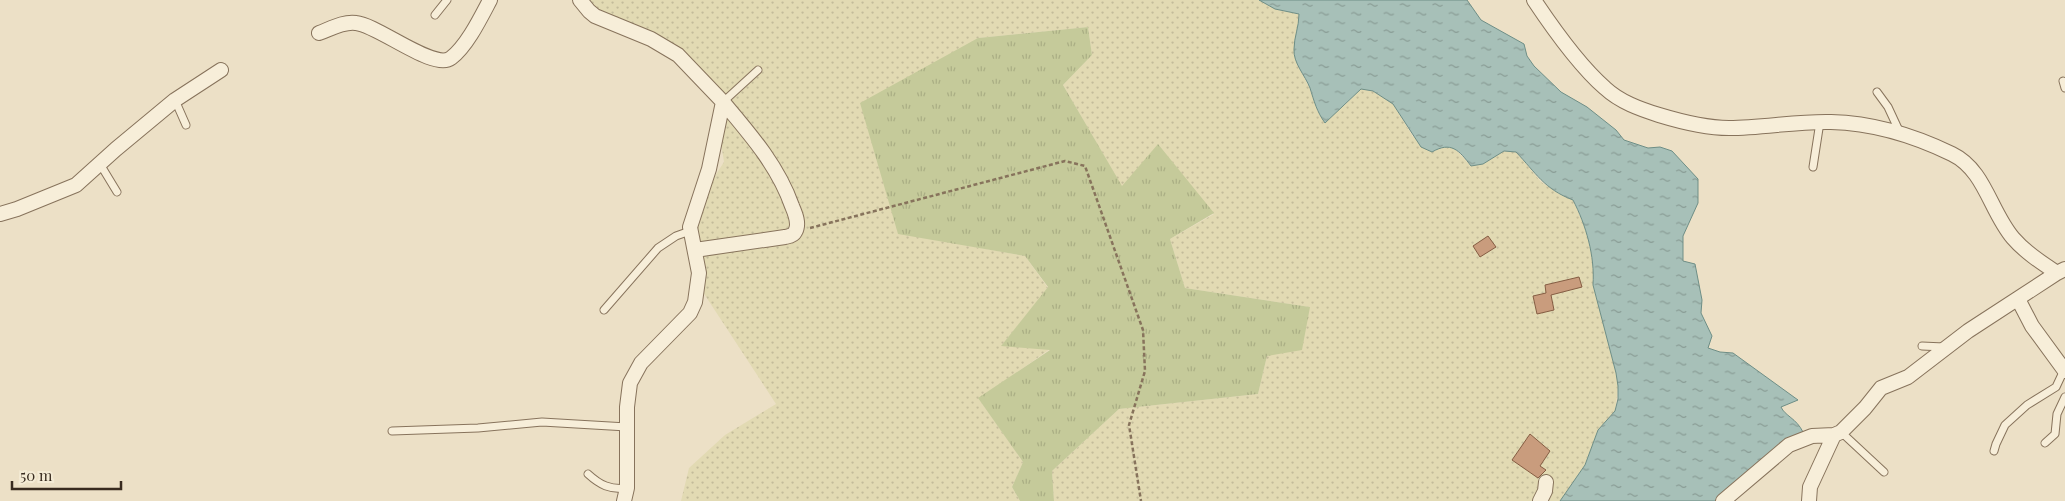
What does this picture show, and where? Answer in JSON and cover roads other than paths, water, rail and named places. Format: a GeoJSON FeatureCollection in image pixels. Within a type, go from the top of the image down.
{"type":"FeatureCollection","features":[{"type":"Feature","properties":{"kind":"street"},"geometry":{"type":"LineString","coordinates":[[319,33],[338,26],[356,23],[392,38],[426,56],[445,61],[450,59],[464,43],[490,0]]}},
{"type":"Feature","properties":{"kind":"street"},"geometry":{"type":"LineString","coordinates":[[580,0],[595,16],[651,39],[678,55],[713,90],[756,142],[785,185],[798,224],[793,234],[785,237],[695,250]]}},
{"type":"Feature","properties":{"kind":"street"},"geometry":{"type":"LineString","coordinates":[[1534,0],[1596,79],[1623,101],[1645,110],[1682,122],[1728,128],[1820,122],[1855,124],[1902,135],[1954,155],[1979,177],[2001,221],[2013,237],[2061,271],[1968,331],[1908,378],[1881,388],[1865,408],[1838,434],[1810,487],[1809,501]]}},
{"type":"Feature","properties":{"kind":"street"},"geometry":{"type":"LineString","coordinates":[[0,214],[17,210],[76,185],[175,100],[221,70]]}},
{"type":"Feature","properties":{"kind":"street"},"geometry":{"type":"LineString","coordinates":[[626,494],[628,394],[630,383],[635,371],[650,351],[690,314],[696,302],[699,273],[690,231],[709,169],[723,102]]}},
{"type":"Feature","properties":{"kind":"street"},"geometry":{"type":"LineString","coordinates":[[2018,299],[2032,326],[2065,370]]}},
{"type":"Feature","properties":{"kind":"street"},"geometry":{"type":"LineString","coordinates":[[1723,501],[1789,445],[1812,436],[1838,434]]}},
{"type":"Feature","properties":{"kind":"street"},"geometry":{"type":"LineString","coordinates":[[1540,501],[1545,491],[1546,482]]}},
{"type":"Feature","properties":{"kind":"lane"},"geometry":{"type":"LineString","coordinates":[[435,15],[447,0]]}},
{"type":"Feature","properties":{"kind":"lane"},"geometry":{"type":"LineString","coordinates":[[723,102],[758,70]]}},
{"type":"Feature","properties":{"kind":"lane"},"geometry":{"type":"LineString","coordinates":[[1876,92],[1888,106],[1902,135]]}},
{"type":"Feature","properties":{"kind":"lane"},"geometry":{"type":"LineString","coordinates":[[175,100],[186,125]]}},
{"type":"Feature","properties":{"kind":"lane"},"geometry":{"type":"LineString","coordinates":[[1813,167],[1820,122]]}},
{"type":"Feature","properties":{"kind":"lane"},"geometry":{"type":"LineString","coordinates":[[100,164],[117,192]]}},
{"type":"Feature","properties":{"kind":"lane"},"geometry":{"type":"LineString","coordinates":[[604,310],[658,248],[676,236],[690,231]]}},
{"type":"Feature","properties":{"kind":"lane"},"geometry":{"type":"LineString","coordinates":[[1922,346],[1947,348]]}},
{"type":"Feature","properties":{"kind":"lane"},"geometry":{"type":"LineString","coordinates":[[1994,451],[2005,425],[2028,405],[2056,387],[2065,370]]}},
{"type":"Feature","properties":{"kind":"lane"},"geometry":{"type":"LineString","coordinates":[[2045,443],[2055,434],[2057,414],[2065,397]]}},
{"type":"Feature","properties":{"kind":"lane"},"geometry":{"type":"LineString","coordinates":[[392,431],[478,428],[542,422],[627,427]]}},
{"type":"Feature","properties":{"kind":"lane"},"geometry":{"type":"LineString","coordinates":[[1838,434],[1884,472]]}},
{"type":"Feature","properties":{"kind":"lane"},"geometry":{"type":"LineString","coordinates":[[588,474],[597,483],[626,494]]}},
{"type":"Feature","properties":{"kind":"water"},"geometry":{"type":"Polygon","coordinates":[[[1259,0],[1467,0],[1481,20],[1524,44],[1527,56],[1534,66],[1561,92],[1587,107],[1616,130],[1624,140],[1648,148],[1660,147],[1672,151],[1698,179],[1698,203],[1683,236],[1683,261],[1695,264],[1702,300],[1701,313],[1712,336],[1708,348],[1720,352],[1733,353],[1798,400],[1781,407],[1803,432],[1759,464],[1721,501],[1560,501],[1585,465],[1598,430],[1615,411],[1618,399],[1616,373],[1593,285],[1593,263],[1589,241],[1573,200],[1547,186],[1516,152],[1504,151],[1483,164],[1471,166],[1463,156],[1450,147],[1444,147],[1432,152],[1421,147],[1393,104],[1373,91],[1361,89],[1325,123],[1295,59],[1294,45],[1299,14],[1275,9],[1259,0]]]}}]}
